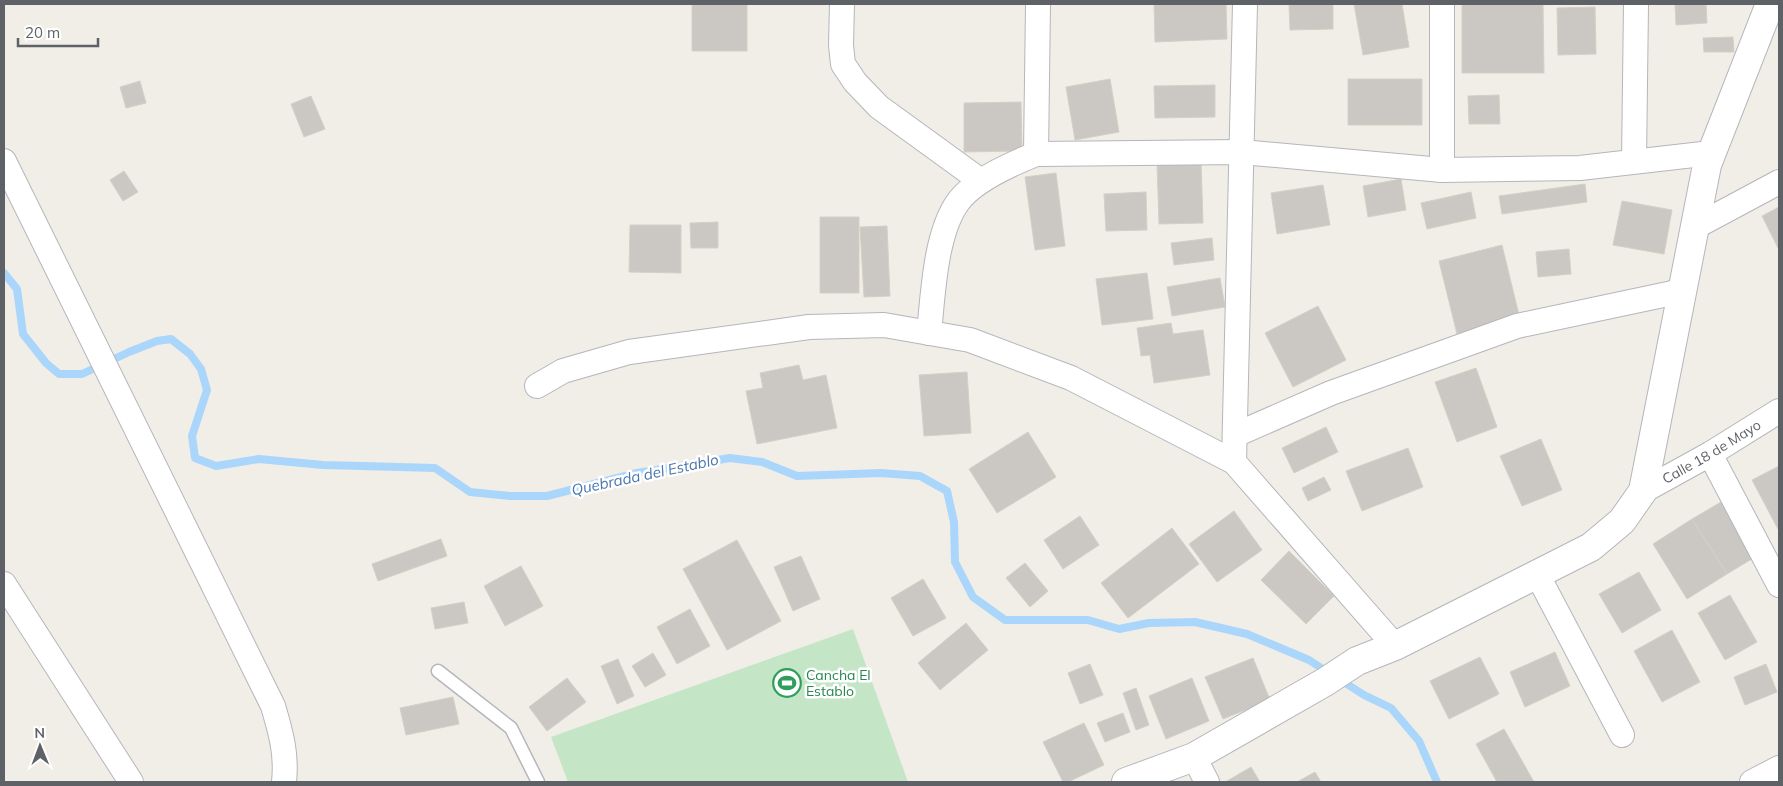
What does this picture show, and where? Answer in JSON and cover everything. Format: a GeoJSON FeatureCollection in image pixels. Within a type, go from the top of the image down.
{"type":"FeatureCollection","features":[{"type":"Feature","properties":{"kind":"street"},"geometry":{"type":"LineString","coordinates":[[842,4],[841,45],[843,64],[855,82],[879,107],[981,181]]}},
{"type":"Feature","properties":{"kind":"street"},"geometry":{"type":"LineString","coordinates":[[1036,154],[1038,4]]}},
{"type":"Feature","properties":{"kind":"street"},"geometry":{"type":"LineString","coordinates":[[1234,462],[1245,4]]}},
{"type":"Feature","properties":{"kind":"street"},"geometry":{"type":"LineString","coordinates":[[1442,4],[1442,170]]}},
{"type":"Feature","properties":{"kind":"street"},"geometry":{"type":"LineString","coordinates":[[1634,161],[1636,4]]}},
{"type":"Feature","properties":{"kind":"street"},"geometry":{"type":"LineString","coordinates":[[1126,782],[1194,757],[1326,682],[1358,661],[1395,646],[1590,547],[1622,521],[1643,491],[1707,165],[1770,4]]}},
{"type":"Feature","properties":{"kind":"street"},"geometry":{"type":"LineString","coordinates":[[929,333],[937,257],[945,228],[958,202],[981,181],[1011,164],[1036,154],[1242,152],[1442,170],[1580,168],[1712,153]]}},
{"type":"Feature","properties":{"kind":"street"},"geometry":{"type":"LineString","coordinates":[[4,161],[273,706],[283,738],[286,764],[284,782]]}},
{"type":"Feature","properties":{"kind":"street"},"geometry":{"type":"LineString","coordinates":[[1695,227],[1779,182]]}},
{"type":"Feature","properties":{"kind":"street"},"geometry":{"type":"LineString","coordinates":[[1235,435],[1331,393],[1517,326],[1682,292]]}},
{"type":"Feature","properties":{"kind":"street"},"geometry":{"type":"LineString","coordinates":[[537,386],[563,371],[629,352],[810,326],[884,325],[970,340],[1071,378],[1234,462],[1395,646]]}},
{"type":"Feature","properties":{"kind":"street","name":"Calle 18 de Mayo"},"geometry":{"type":"LineString","coordinates":[[1643,491],[1710,454],[1779,411]]}},
{"type":"Feature","properties":{"kind":"street"},"geometry":{"type":"LineString","coordinates":[[1710,454],[1779,585]]}},
{"type":"Feature","properties":{"kind":"street"},"geometry":{"type":"LineString","coordinates":[[1536,574],[1622,735]]}},
{"type":"Feature","properties":{"kind":"street"},"geometry":{"type":"LineString","coordinates":[[4,584],[131,782]]}},
{"type":"Feature","properties":{"kind":"street"},"geometry":{"type":"LineString","coordinates":[[1194,757],[1207,782]]}},
{"type":"Feature","properties":{"kind":"street"},"geometry":{"type":"LineString","coordinates":[[1752,782],[1779,768]]}},
{"type":"Feature","properties":{"kind":"lane"},"geometry":{"type":"LineString","coordinates":[[438,671],[511,728],[538,782]]}},
{"type":"Feature","properties":{"kind":"green space","name":"Cancha El Establo"},"geometry":{"type":"Polygon","coordinates":[[[853,629],[908,782],[568,782],[551,737],[853,629]]]}},
{"type":"Feature","properties":{"kind":"building"},"geometry":{"type":"Polygon","coordinates":[[[692,4],[747,4],[747,51],[692,51],[692,4]]]}},
{"type":"Feature","properties":{"kind":"building"},"geometry":{"type":"Polygon","coordinates":[[[1154,4],[1226,4],[1227,39],[1155,42],[1154,4]]]}},
{"type":"Feature","properties":{"kind":"building"},"geometry":{"type":"Polygon","coordinates":[[[1289,4],[1333,4],[1333,29],[1290,30],[1289,4]]]}},
{"type":"Feature","properties":{"kind":"building"},"geometry":{"type":"Polygon","coordinates":[[[1354,4],[1402,4],[1409,47],[1363,55],[1354,4]]]}},
{"type":"Feature","properties":{"kind":"building"},"geometry":{"type":"Polygon","coordinates":[[[1462,4],[1543,4],[1544,73],[1462,73],[1462,4]]]}},
{"type":"Feature","properties":{"kind":"building"},"geometry":{"type":"Polygon","coordinates":[[[1675,4],[1706,4],[1707,23],[1676,25],[1675,4]]]}},
{"type":"Feature","properties":{"kind":"building"},"geometry":{"type":"Polygon","coordinates":[[[1595,7],[1596,54],[1558,55],[1557,8],[1595,7]]]}},
{"type":"Feature","properties":{"kind":"building"},"geometry":{"type":"Polygon","coordinates":[[[1733,37],[1734,52],[1704,52],[1703,38],[1733,37]]]}},
{"type":"Feature","properties":{"kind":"building"},"geometry":{"type":"Polygon","coordinates":[[[1110,79],[1119,132],[1075,140],[1066,87],[1110,79]]]}},
{"type":"Feature","properties":{"kind":"building"},"geometry":{"type":"Polygon","coordinates":[[[1348,79],[1422,79],[1422,125],[1348,125],[1348,79]]]}},
{"type":"Feature","properties":{"kind":"building"},"geometry":{"type":"Polygon","coordinates":[[[140,81],[146,103],[126,108],[120,87],[140,81]]]}},
{"type":"Feature","properties":{"kind":"building"},"geometry":{"type":"Polygon","coordinates":[[[1215,85],[1215,117],[1155,118],[1154,86],[1215,85]]]}},
{"type":"Feature","properties":{"kind":"building"},"geometry":{"type":"Polygon","coordinates":[[[1499,95],[1500,124],[1469,124],[1468,96],[1499,95]]]}},
{"type":"Feature","properties":{"kind":"building"},"geometry":{"type":"Polygon","coordinates":[[[311,96],[325,129],[304,137],[291,104],[311,96]]]}},
{"type":"Feature","properties":{"kind":"building"},"geometry":{"type":"Polygon","coordinates":[[[1021,102],[1022,151],[964,152],[964,103],[1021,102]]]}},
{"type":"Feature","properties":{"kind":"building"},"geometry":{"type":"Polygon","coordinates":[[[1201,161],[1203,223],[1159,224],[1157,163],[1201,161]]]}},
{"type":"Feature","properties":{"kind":"building"},"geometry":{"type":"Polygon","coordinates":[[[124,171],[138,192],[123,201],[110,180],[124,171]]]}},
{"type":"Feature","properties":{"kind":"building"},"geometry":{"type":"Polygon","coordinates":[[[1056,173],[1065,246],[1035,250],[1025,177],[1056,173]]]}},
{"type":"Feature","properties":{"kind":"building"},"geometry":{"type":"Polygon","coordinates":[[[1401,179],[1406,210],[1368,217],[1363,186],[1401,179]]]}},
{"type":"Feature","properties":{"kind":"building"},"geometry":{"type":"Polygon","coordinates":[[[1585,184],[1587,202],[1502,214],[1499,196],[1585,184]]]}},
{"type":"Feature","properties":{"kind":"building"},"geometry":{"type":"Polygon","coordinates":[[[1323,185],[1330,225],[1277,234],[1271,193],[1323,185]]]}},
{"type":"Feature","properties":{"kind":"building"},"geometry":{"type":"Polygon","coordinates":[[[1146,192],[1147,230],[1106,231],[1104,194],[1146,192]]]}},
{"type":"Feature","properties":{"kind":"building"},"geometry":{"type":"Polygon","coordinates":[[[1471,192],[1476,218],[1427,229],[1421,203],[1471,192]]]}},
{"type":"Feature","properties":{"kind":"building"},"geometry":{"type":"Polygon","coordinates":[[[1622,201],[1672,210],[1664,254],[1613,245],[1622,201]]]}},
{"type":"Feature","properties":{"kind":"building"},"geometry":{"type":"Polygon","coordinates":[[[1779,207],[1779,250],[1762,216],[1779,207]]]}},
{"type":"Feature","properties":{"kind":"building"},"geometry":{"type":"Polygon","coordinates":[[[820,217],[859,217],[859,293],[820,293],[820,217]]]}},
{"type":"Feature","properties":{"kind":"building"},"geometry":{"type":"Polygon","coordinates":[[[718,222],[718,248],[691,248],[690,223],[718,222]]]}},
{"type":"Feature","properties":{"kind":"building"},"geometry":{"type":"Polygon","coordinates":[[[630,225],[681,225],[681,273],[629,272],[630,225]]]}},
{"type":"Feature","properties":{"kind":"building"},"geometry":{"type":"Polygon","coordinates":[[[887,226],[890,296],[864,297],[860,227],[887,226]]]}},
{"type":"Feature","properties":{"kind":"building"},"geometry":{"type":"Polygon","coordinates":[[[1212,238],[1214,260],[1174,265],[1171,243],[1212,238]]]}},
{"type":"Feature","properties":{"kind":"building"},"geometry":{"type":"Polygon","coordinates":[[[1502,245],[1520,319],[1457,334],[1439,261],[1502,245]]]}},
{"type":"Feature","properties":{"kind":"building"},"geometry":{"type":"Polygon","coordinates":[[[1569,249],[1571,274],[1538,277],[1536,252],[1569,249]]]}},
{"type":"Feature","properties":{"kind":"building"},"geometry":{"type":"Polygon","coordinates":[[[1147,273],[1153,319],[1102,325],[1096,279],[1147,273]]]}},
{"type":"Feature","properties":{"kind":"building"},"geometry":{"type":"Polygon","coordinates":[[[1220,278],[1225,307],[1172,316],[1167,287],[1220,278]]]}},
{"type":"Feature","properties":{"kind":"building"},"geometry":{"type":"Polygon","coordinates":[[[1318,306],[1346,360],[1293,387],[1265,333],[1318,306]]]}},
{"type":"Feature","properties":{"kind":"building"},"geometry":{"type":"Polygon","coordinates":[[[1171,323],[1173,334],[1203,330],[1210,375],[1154,383],[1150,355],[1141,356],[1137,328],[1171,323]]]}},
{"type":"Feature","properties":{"kind":"building"},"geometry":{"type":"Polygon","coordinates":[[[799,365],[803,380],[826,375],[837,428],[757,444],[746,391],[763,388],[760,373],[799,365]]]}},
{"type":"Feature","properties":{"kind":"building"},"geometry":{"type":"Polygon","coordinates":[[[1476,368],[1497,427],[1457,442],[1435,382],[1476,368]]]}},
{"type":"Feature","properties":{"kind":"building"},"geometry":{"type":"Polygon","coordinates":[[[967,372],[971,433],[924,436],[919,375],[967,372]]]}},
{"type":"Feature","properties":{"kind":"building"},"geometry":{"type":"Polygon","coordinates":[[[1326,427],[1338,452],[1294,473],[1282,448],[1326,427]]]}},
{"type":"Feature","properties":{"kind":"building"},"geometry":{"type":"Polygon","coordinates":[[[1028,432],[1056,477],[997,513],[969,469],[1028,432]]]}},
{"type":"Feature","properties":{"kind":"building"},"geometry":{"type":"Polygon","coordinates":[[[1541,439],[1562,490],[1522,506],[1500,456],[1541,439]]]}},
{"type":"Feature","properties":{"kind":"building"},"geometry":{"type":"Polygon","coordinates":[[[1408,448],[1423,487],[1362,511],[1346,471],[1408,448]]]}},
{"type":"Feature","properties":{"kind":"building"},"geometry":{"type":"Polygon","coordinates":[[[1779,466],[1779,531],[1752,480],[1779,466]]]}},
{"type":"Feature","properties":{"kind":"building"},"geometry":{"type":"Polygon","coordinates":[[[1324,477],[1331,490],[1308,501],[1302,488],[1324,477]]]}},
{"type":"Feature","properties":{"kind":"building"},"geometry":{"type":"Polygon","coordinates":[[[1721,502],[1755,557],[1727,574],[1692,519],[1721,502]]]}},
{"type":"Feature","properties":{"kind":"building"},"geometry":{"type":"Polygon","coordinates":[[[1234,511],[1262,550],[1217,582],[1189,544],[1234,511]]]}},
{"type":"Feature","properties":{"kind":"building"},"geometry":{"type":"Polygon","coordinates":[[[1080,516],[1099,545],[1063,569],[1044,540],[1080,516]]]}},
{"type":"Feature","properties":{"kind":"building"},"geometry":{"type":"Polygon","coordinates":[[[1692,519],[1727,574],[1687,599],[1653,544],[1692,519]]]}},
{"type":"Feature","properties":{"kind":"building"},"geometry":{"type":"Polygon","coordinates":[[[1172,528],[1199,564],[1128,618],[1101,583],[1172,528]]]}},
{"type":"Feature","properties":{"kind":"building"},"geometry":{"type":"Polygon","coordinates":[[[441,539],[447,556],[378,581],[372,564],[441,539]]]}},
{"type":"Feature","properties":{"kind":"building"},"geometry":{"type":"Polygon","coordinates":[[[737,540],[781,621],[727,650],[683,569],[737,540]]]}},
{"type":"Feature","properties":{"kind":"building"},"geometry":{"type":"Polygon","coordinates":[[[1289,551],[1334,596],[1306,624],[1261,580],[1289,551]]]}},
{"type":"Feature","properties":{"kind":"building"},"geometry":{"type":"Polygon","coordinates":[[[801,556],[820,599],[793,611],[774,567],[801,556]]]}},
{"type":"Feature","properties":{"kind":"building"},"geometry":{"type":"Polygon","coordinates":[[[1025,563],[1048,591],[1030,607],[1006,578],[1025,563]]]}},
{"type":"Feature","properties":{"kind":"building"},"geometry":{"type":"Polygon","coordinates":[[[521,566],[543,606],[505,626],[484,586],[521,566]]]}},
{"type":"Feature","properties":{"kind":"building"},"geometry":{"type":"Polygon","coordinates":[[[1639,572],[1661,610],[1622,633],[1599,594],[1639,572]]]}},
{"type":"Feature","properties":{"kind":"building"},"geometry":{"type":"Polygon","coordinates":[[[923,579],[946,618],[913,636],[891,598],[923,579]]]}},
{"type":"Feature","properties":{"kind":"building"},"geometry":{"type":"Polygon","coordinates":[[[1730,595],[1757,642],[1725,660],[1698,613],[1730,595]]]}},
{"type":"Feature","properties":{"kind":"building"},"geometry":{"type":"Polygon","coordinates":[[[464,602],[468,623],[435,629],[431,608],[464,602]]]}},
{"type":"Feature","properties":{"kind":"building"},"geometry":{"type":"Polygon","coordinates":[[[690,609],[710,646],[677,664],[657,627],[690,609]]]}},
{"type":"Feature","properties":{"kind":"building"},"geometry":{"type":"Polygon","coordinates":[[[966,623],[988,650],[940,690],[918,663],[966,623]]]}},
{"type":"Feature","properties":{"kind":"building"},"geometry":{"type":"Polygon","coordinates":[[[1672,630],[1700,682],[1662,702],[1634,651],[1672,630]]]}},
{"type":"Feature","properties":{"kind":"building"},"geometry":{"type":"Polygon","coordinates":[[[1555,652],[1570,686],[1525,707],[1510,672],[1555,652]]]}},
{"type":"Feature","properties":{"kind":"building"},"geometry":{"type":"Polygon","coordinates":[[[653,653],[666,675],[645,687],[632,666],[653,653]]]}},
{"type":"Feature","properties":{"kind":"building"},"geometry":{"type":"Polygon","coordinates":[[[1480,657],[1499,694],[1449,719],[1430,681],[1480,657]]]}},
{"type":"Feature","properties":{"kind":"building"},"geometry":{"type":"Polygon","coordinates":[[[1253,658],[1270,700],[1223,719],[1205,677],[1253,658]]]}},
{"type":"Feature","properties":{"kind":"building"},"geometry":{"type":"Polygon","coordinates":[[[618,659],[634,696],[617,704],[601,666],[618,659]]]}},
{"type":"Feature","properties":{"kind":"building"},"geometry":{"type":"Polygon","coordinates":[[[1090,664],[1103,695],[1080,704],[1068,673],[1090,664]]]}},
{"type":"Feature","properties":{"kind":"building"},"geometry":{"type":"Polygon","coordinates":[[[1766,664],[1777,692],[1745,705],[1734,677],[1766,664]]]}},
{"type":"Feature","properties":{"kind":"building"},"geometry":{"type":"Polygon","coordinates":[[[567,678],[586,702],[547,731],[529,707],[567,678]]]}},
{"type":"Feature","properties":{"kind":"building"},"geometry":{"type":"Polygon","coordinates":[[[1192,678],[1209,721],[1166,739],[1149,696],[1192,678]]]}},
{"type":"Feature","properties":{"kind":"building"},"geometry":{"type":"Polygon","coordinates":[[[1136,688],[1149,725],[1136,730],[1123,693],[1136,688]]]}},
{"type":"Feature","properties":{"kind":"building"},"geometry":{"type":"Polygon","coordinates":[[[453,697],[459,724],[406,735],[400,708],[453,697]]]}},
{"type":"Feature","properties":{"kind":"building"},"geometry":{"type":"Polygon","coordinates":[[[1123,713],[1130,732],[1105,742],[1097,723],[1123,713]]]}},
{"type":"Feature","properties":{"kind":"building"},"geometry":{"type":"Polygon","coordinates":[[[1084,723],[1104,765],[1068,782],[1063,782],[1043,742],[1084,723]]]}},
{"type":"Feature","properties":{"kind":"building"},"geometry":{"type":"Polygon","coordinates":[[[1504,729],[1534,782],[1497,782],[1476,744],[1504,729]]]}},
{"type":"Feature","properties":{"kind":"building"},"geometry":{"type":"Polygon","coordinates":[[[1251,767],[1260,782],[1227,781],[1251,767]]]}},
{"type":"Feature","properties":{"kind":"building"},"geometry":{"type":"Polygon","coordinates":[[[1315,772],[1321,782],[1297,782],[1315,772]]]}},
{"type":"Feature","properties":{"kind":"waterway","name":"Quebrada del Establo"},"geometry":{"type":"LineString","coordinates":[[4,273],[17,289],[23,334],[46,363],[59,374],[82,374],[157,341],[171,339],[190,354],[201,369],[207,390],[192,436],[195,458],[216,466],[259,459],[323,465],[435,468],[470,492],[510,496],[547,496],[637,473],[730,458],[762,462],[797,476],[881,473],[920,476],[947,491],[954,522],[955,562],[973,597],[1005,620],[1088,620],[1119,629],[1149,623],[1195,622],[1247,634],[1309,660],[1329,673]]}},
{"type":"Feature","properties":{"kind":"waterway","name":"Quebrada del Establo"},"geometry":{"type":"LineString","coordinates":[[1339,679],[1364,695],[1391,708],[1419,741],[1437,782]]}},
{"type":"Feature","properties":{"kind":"place","name":"Cancha El Establo"},"geometry":{"type":"Point","coordinates":[787,683]}}]}
